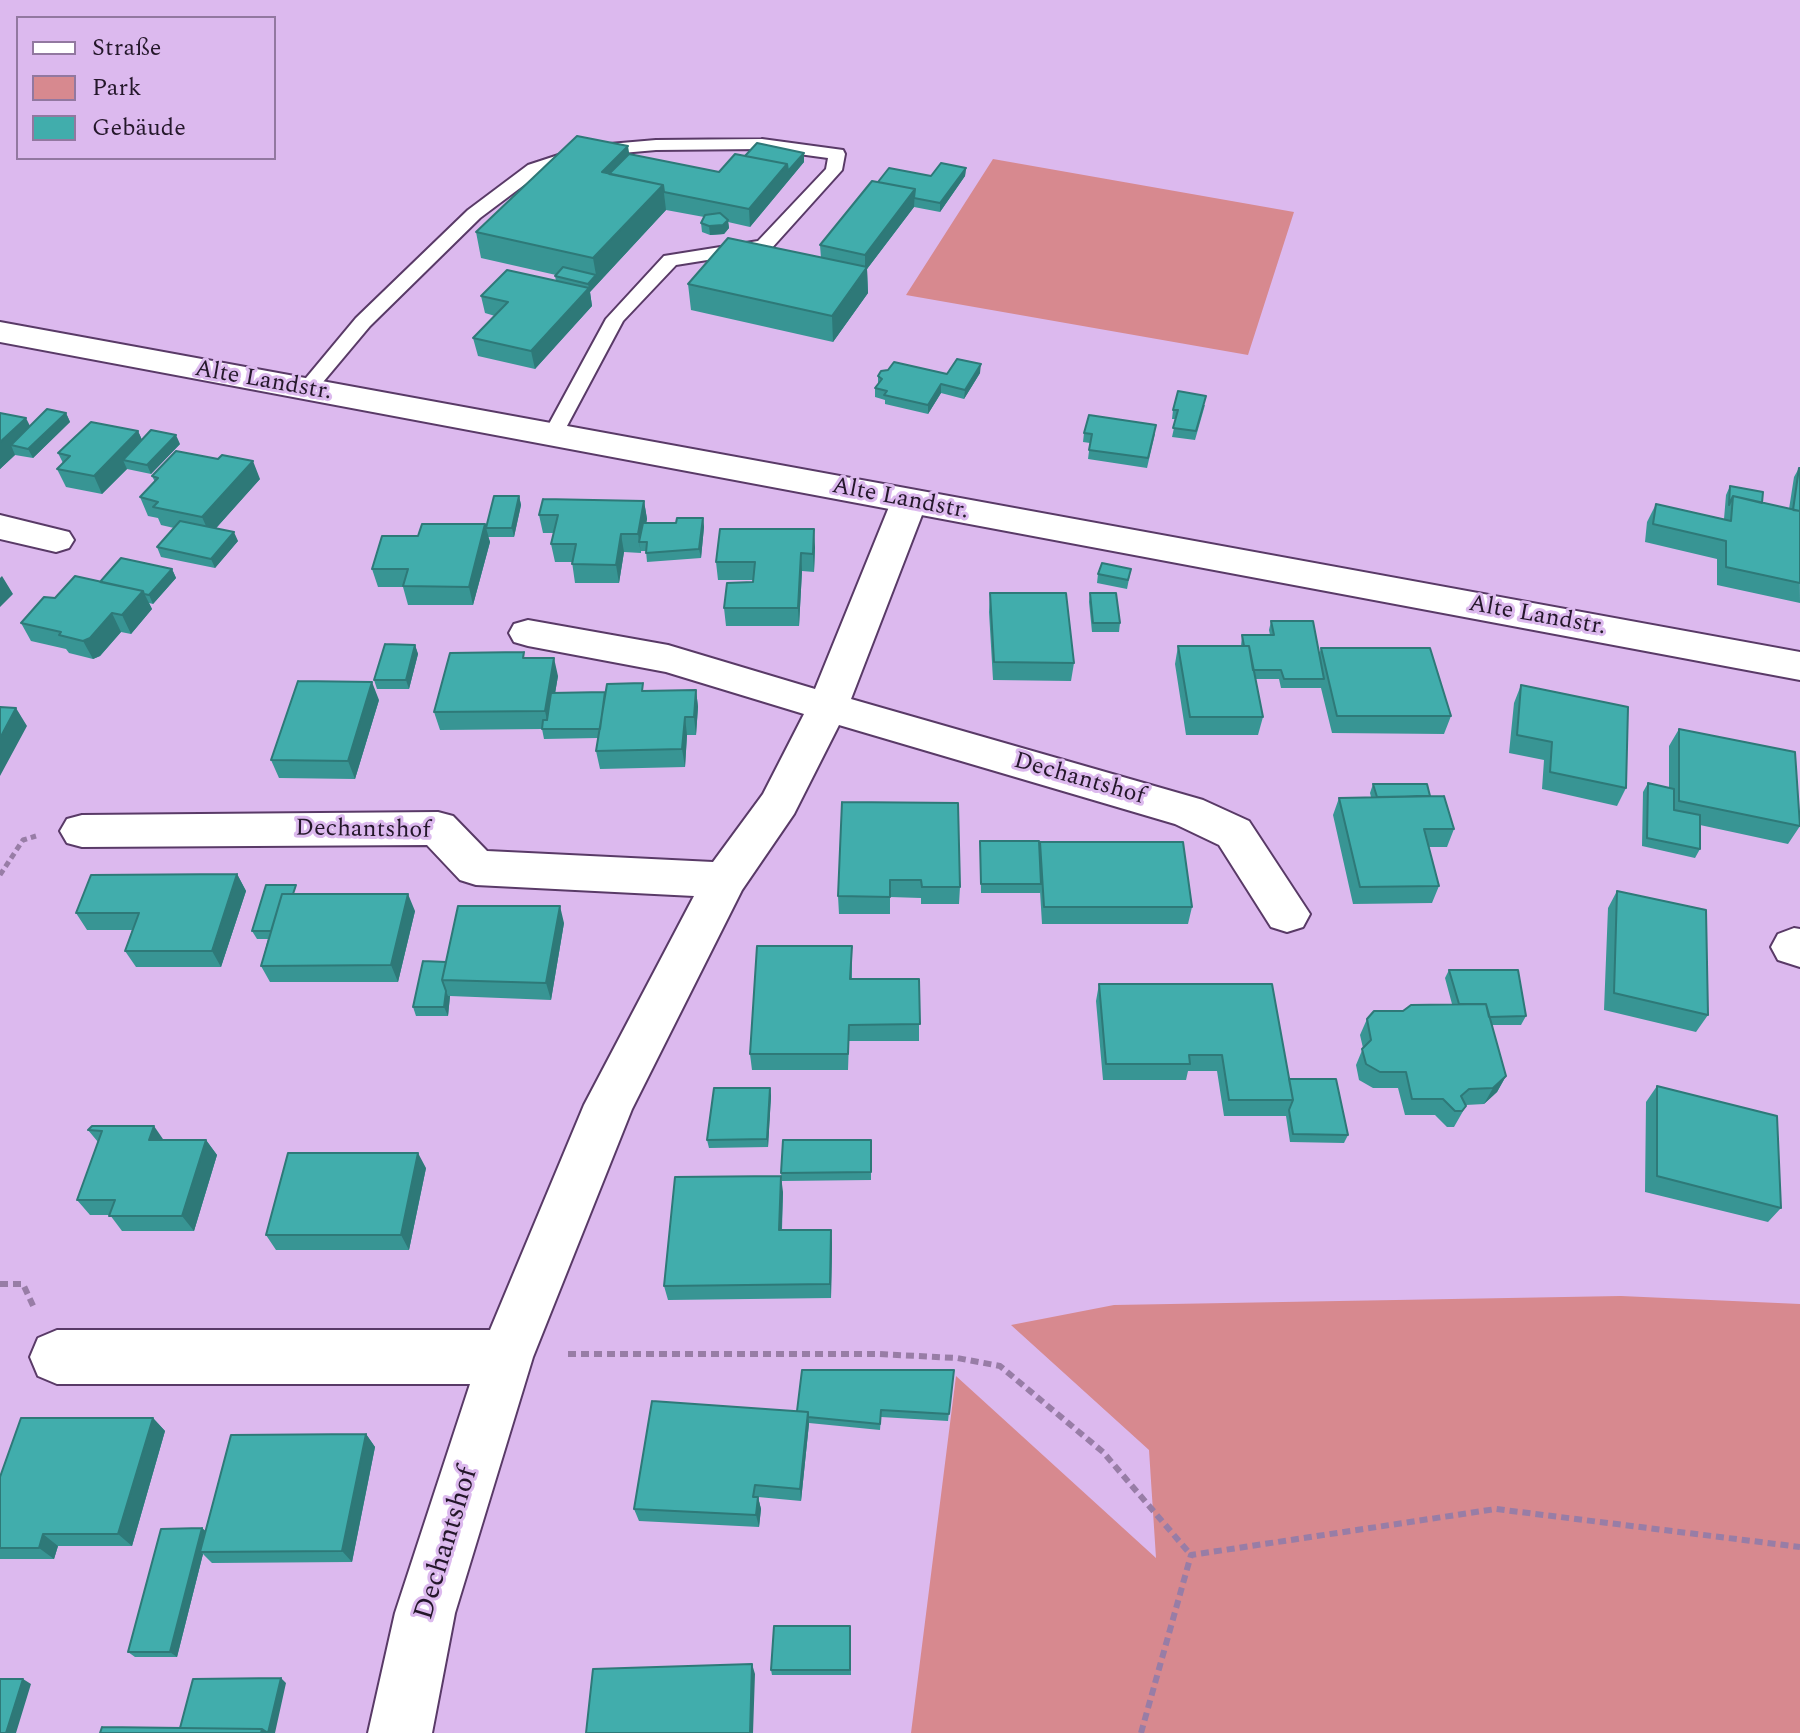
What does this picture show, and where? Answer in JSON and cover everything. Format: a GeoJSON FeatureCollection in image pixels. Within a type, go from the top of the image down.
{"type":"FeatureCollection","features":[{"type":"Feature","properties":{"kind":"street","name":"Alte Landstr."},"geometry":{"type":"LineString","coordinates":[[0,332],[1800,666]]}},
{"type":"Feature","properties":{"kind":"street","name":"Dechantshof"},"geometry":{"type":"LineString","coordinates":[[400,1733],[425,1613],[506,1357],[609,1105],[725,880],[779,803],[828,706],[909,502]]}},
{"type":"Feature","properties":{"kind":"street"},"geometry":{"type":"LineString","coordinates":[[0,527],[56,540]]}},
{"type":"Feature","properties":{"kind":"street","name":"Dechantshof"},"geometry":{"type":"LineString","coordinates":[[528,633],[668,659],[1035,769],[1188,811],[1234,833],[1287,914]]}},
{"type":"Feature","properties":{"kind":"street","name":"Dechantshof"},"geometry":{"type":"LineString","coordinates":[[82,831],[438,828],[476,868],[725,880]]}},
{"type":"Feature","properties":{"kind":"street"},"geometry":{"type":"LineString","coordinates":[[57,1357],[506,1357]]}},
{"type":"Feature","properties":{"kind":"lane"},"geometry":{"type":"LineString","coordinates":[[306,390],[363,322],[462,225],[534,169],[586,151],[656,145],[762,144],[837,154],[834,170],[764,246],[670,260],[615,319],[553,435]]}},
{"type":"Feature","properties":{"kind":"path"},"geometry":{"type":"LineString","coordinates":[[506,1357],[607,1352],[878,1354],[957,1358],[1000,1366],[1103,1452],[1191,1555]]}},
{"type":"Feature","properties":{"kind":"path"},"geometry":{"type":"LineString","coordinates":[[1191,1555],[1496,1509],[1800,1547]]}},
{"type":"Feature","properties":{"kind":"path"},"geometry":{"type":"LineString","coordinates":[[1141,1733],[1191,1555]]}},
{"type":"Feature","properties":{"kind":"green space"},"geometry":{"type":"Polygon","coordinates":[[[993,159],[1294,212],[1248,355],[906,295],[993,159]]]}},
{"type":"Feature","properties":{"kind":"green space"},"geometry":{"type":"Polygon","coordinates":[[[1621,1296],[1800,1304],[1800,1733],[911,1733],[956,1376],[1156,1558],[1149,1450],[1011,1325],[1114,1305],[1621,1296]]]}},
{"type":"Feature","properties":{"kind":"building"},"geometry":{"type":"Polygon","coordinates":[[[577,136],[628,146],[602,172],[663,185],[593,258],[476,232],[577,136]]]}},
{"type":"Feature","properties":{"kind":"building"},"geometry":{"type":"Polygon","coordinates":[[[757,143],[804,153],[788,171],[787,164],[745,156],[757,143]]]}},
{"type":"Feature","properties":{"kind":"building"},"geometry":{"type":"Polygon","coordinates":[[[629,154],[719,172],[735,154],[787,164],[749,209],[664,192],[663,185],[609,174],[629,154]]]}},
{"type":"Feature","properties":{"kind":"building"},"geometry":{"type":"Polygon","coordinates":[[[941,163],[966,168],[940,203],[914,198],[915,189],[878,182],[889,168],[931,176],[941,163]]]}},
{"type":"Feature","properties":{"kind":"building"},"geometry":{"type":"Polygon","coordinates":[[[872,181],[915,189],[865,255],[820,245],[872,181]]]}},
{"type":"Feature","properties":{"kind":"building"},"geometry":{"type":"Polygon","coordinates":[[[720,213],[728,220],[723,225],[701,223],[705,215],[720,213]]]}},
{"type":"Feature","properties":{"kind":"building"},"geometry":{"type":"Polygon","coordinates":[[[728,238],[867,267],[832,316],[688,284],[728,238]]]}},
{"type":"Feature","properties":{"kind":"building"},"geometry":{"type":"Polygon","coordinates":[[[563,267],[596,275],[588,284],[555,276],[563,267]]]}},
{"type":"Feature","properties":{"kind":"building"},"geometry":{"type":"Polygon","coordinates":[[[507,270],[589,288],[531,351],[473,338],[508,302],[481,296],[507,270]]]}},
{"type":"Feature","properties":{"kind":"building"},"geometry":{"type":"Polygon","coordinates":[[[957,359],[981,364],[965,390],[941,384],[928,405],[884,395],[887,391],[875,388],[882,379],[878,376],[881,371],[888,370],[894,362],[947,374],[957,359]]]}},
{"type":"Feature","properties":{"kind":"building"},"geometry":{"type":"Polygon","coordinates":[[[1178,391],[1206,396],[1196,431],[1173,428],[1178,410],[1173,410],[1178,391]]]}},
{"type":"Feature","properties":{"kind":"building"},"geometry":{"type":"Polygon","coordinates":[[[47,409],[66,413],[28,449],[11,445],[47,409]]]}},
{"type":"Feature","properties":{"kind":"building"},"geometry":{"type":"Polygon","coordinates":[[[0,413],[26,418],[0,442],[0,413]]]}},
{"type":"Feature","properties":{"kind":"building"},"geometry":{"type":"Polygon","coordinates":[[[1089,415],[1156,425],[1148,458],[1089,450],[1092,434],[1084,433],[1089,415]]]}},
{"type":"Feature","properties":{"kind":"building"},"geometry":{"type":"Polygon","coordinates":[[[91,422],[138,431],[94,476],[57,469],[70,456],[58,453],[91,422]]]}},
{"type":"Feature","properties":{"kind":"building"},"geometry":{"type":"Polygon","coordinates":[[[151,430],[176,435],[147,465],[123,460],[151,430]]]}},
{"type":"Feature","properties":{"kind":"building"},"geometry":{"type":"Polygon","coordinates":[[[176,451],[218,459],[222,455],[253,461],[202,517],[153,507],[158,502],[140,497],[158,478],[152,476],[176,451]]]}},
{"type":"Feature","properties":{"kind":"building"},"geometry":{"type":"Polygon","coordinates":[[[1800,468],[1800,511],[1793,510],[1800,468]]]}},
{"type":"Feature","properties":{"kind":"building"},"geometry":{"type":"Polygon","coordinates":[[[1730,486],[1763,492],[1762,503],[1733,496],[1729,505],[1730,486]]]}},
{"type":"Feature","properties":{"kind":"building"},"geometry":{"type":"Polygon","coordinates":[[[494,496],[519,496],[512,528],[486,528],[494,496]]]}},
{"type":"Feature","properties":{"kind":"building"},"geometry":{"type":"Polygon","coordinates":[[[1733,496],[1800,511],[1800,583],[1726,567],[1726,541],[1653,524],[1656,504],[1731,521],[1733,496]]]}},
{"type":"Feature","properties":{"kind":"building"},"geometry":{"type":"Polygon","coordinates":[[[543,499],[644,501],[638,534],[621,534],[616,565],[572,564],[576,544],[551,544],[558,515],[539,515],[543,499]]]}},
{"type":"Feature","properties":{"kind":"building"},"geometry":{"type":"Polygon","coordinates":[[[677,518],[703,518],[699,549],[646,553],[647,542],[639,542],[643,523],[676,523],[677,518]]]}},
{"type":"Feature","properties":{"kind":"building"},"geometry":{"type":"Polygon","coordinates":[[[180,521],[234,532],[211,559],[157,547],[180,521]]]}},
{"type":"Feature","properties":{"kind":"building"},"geometry":{"type":"Polygon","coordinates":[[[422,524],[485,524],[469,587],[403,586],[408,569],[372,569],[382,536],[418,536],[422,524]]]}},
{"type":"Feature","properties":{"kind":"building"},"geometry":{"type":"Polygon","coordinates":[[[720,529],[814,529],[813,554],[801,553],[798,608],[724,608],[727,583],[753,582],[755,562],[716,562],[720,529]]]}},
{"type":"Feature","properties":{"kind":"building"},"geometry":{"type":"Polygon","coordinates":[[[121,558],[172,569],[149,595],[100,582],[121,558]]]}},
{"type":"Feature","properties":{"kind":"building"},"geometry":{"type":"Polygon","coordinates":[[[1102,563],[1131,569],[1128,580],[1098,574],[1102,563]]]}},
{"type":"Feature","properties":{"kind":"building"},"geometry":{"type":"Polygon","coordinates":[[[75,576],[143,591],[122,615],[112,613],[90,638],[83,641],[59,635],[61,632],[21,623],[44,597],[55,598],[75,576]]]}},
{"type":"Feature","properties":{"kind":"building"},"geometry":{"type":"Polygon","coordinates":[[[990,593],[1066,593],[1074,663],[994,662],[990,593]]]}},
{"type":"Feature","properties":{"kind":"building"},"geometry":{"type":"Polygon","coordinates":[[[1090,593],[1116,593],[1120,623],[1093,623],[1090,593]]]}},
{"type":"Feature","properties":{"kind":"building"},"geometry":{"type":"Polygon","coordinates":[[[1271,621],[1313,621],[1324,679],[1284,679],[1281,670],[1253,670],[1249,646],[1244,646],[1242,635],[1274,635],[1271,621]]]}},
{"type":"Feature","properties":{"kind":"building"},"geometry":{"type":"Polygon","coordinates":[[[385,644],[415,645],[406,680],[374,680],[385,644]]]}},
{"type":"Feature","properties":{"kind":"building"},"geometry":{"type":"Polygon","coordinates":[[[1178,646],[1249,646],[1263,717],[1190,717],[1178,646]]]}},
{"type":"Feature","properties":{"kind":"building"},"geometry":{"type":"Polygon","coordinates":[[[1321,648],[1430,648],[1451,716],[1337,716],[1321,648]]]}},
{"type":"Feature","properties":{"kind":"building"},"geometry":{"type":"Polygon","coordinates":[[[524,652],[523,658],[554,658],[545,711],[434,712],[450,653],[524,652]]]}},
{"type":"Feature","properties":{"kind":"building"},"geometry":{"type":"Polygon","coordinates":[[[298,681],[372,682],[348,761],[271,760],[298,681]]]}},
{"type":"Feature","properties":{"kind":"building"},"geometry":{"type":"Polygon","coordinates":[[[643,683],[642,691],[696,690],[694,717],[685,717],[682,749],[596,751],[607,684],[643,683]]]}},
{"type":"Feature","properties":{"kind":"building"},"geometry":{"type":"Polygon","coordinates":[[[1521,685],[1628,707],[1626,788],[1550,772],[1552,742],[1517,735],[1521,685]]]}},
{"type":"Feature","properties":{"kind":"building"},"geometry":{"type":"Polygon","coordinates":[[[605,692],[600,729],[542,729],[543,720],[547,720],[551,693],[605,692]]]}},
{"type":"Feature","properties":{"kind":"building"},"geometry":{"type":"Polygon","coordinates":[[[0,707],[16,708],[0,738],[0,707]]]}},
{"type":"Feature","properties":{"kind":"building"},"geometry":{"type":"Polygon","coordinates":[[[1679,729],[1795,752],[1800,826],[1679,801],[1679,729]]]}},
{"type":"Feature","properties":{"kind":"building"},"geometry":{"type":"Polygon","coordinates":[[[1648,783],[1674,789],[1674,810],[1700,815],[1700,849],[1647,838],[1648,783]]]}},
{"type":"Feature","properties":{"kind":"building"},"geometry":{"type":"Polygon","coordinates":[[[1373,784],[1427,784],[1430,796],[1377,797],[1373,784]]]}},
{"type":"Feature","properties":{"kind":"building"},"geometry":{"type":"Polygon","coordinates":[[[1444,796],[1454,829],[1424,829],[1439,886],[1360,887],[1339,798],[1444,796]]]}},
{"type":"Feature","properties":{"kind":"building"},"geometry":{"type":"Polygon","coordinates":[[[842,802],[958,803],[960,887],[922,887],[921,880],[890,880],[890,897],[838,896],[842,802]]]}},
{"type":"Feature","properties":{"kind":"building"},"geometry":{"type":"Polygon","coordinates":[[[980,841],[1039,841],[1041,884],[981,884],[980,841]]]}},
{"type":"Feature","properties":{"kind":"building"},"geometry":{"type":"Polygon","coordinates":[[[1040,842],[1183,842],[1192,907],[1044,907],[1040,842]]]}},
{"type":"Feature","properties":{"kind":"building"},"geometry":{"type":"Polygon","coordinates":[[[237,874],[212,951],[125,951],[139,913],[76,913],[91,875],[237,874]]]}},
{"type":"Feature","properties":{"kind":"building"},"geometry":{"type":"Polygon","coordinates":[[[266,885],[296,885],[293,894],[282,894],[271,931],[252,931],[266,885]]]}},
{"type":"Feature","properties":{"kind":"building"},"geometry":{"type":"Polygon","coordinates":[[[1617,891],[1706,910],[1708,1015],[1614,993],[1617,891]]]}},
{"type":"Feature","properties":{"kind":"building"},"geometry":{"type":"Polygon","coordinates":[[[282,894],[408,894],[391,965],[261,966],[282,894]]]}},
{"type":"Feature","properties":{"kind":"building"},"geometry":{"type":"Polygon","coordinates":[[[458,906],[560,906],[546,983],[442,980],[458,906]]]}},
{"type":"Feature","properties":{"kind":"building"},"geometry":{"type":"Polygon","coordinates":[[[757,946],[852,946],[850,979],[919,979],[920,1024],[849,1025],[848,1054],[750,1054],[757,946]]]}},
{"type":"Feature","properties":{"kind":"building"},"geometry":{"type":"Polygon","coordinates":[[[423,961],[446,962],[442,980],[446,991],[444,1007],[413,1007],[423,961]]]}},
{"type":"Feature","properties":{"kind":"building"},"geometry":{"type":"Polygon","coordinates":[[[1449,970],[1518,970],[1526,1016],[1489,1017],[1486,1004],[1459,1004],[1449,970]]]}},
{"type":"Feature","properties":{"kind":"building"},"geometry":{"type":"Polygon","coordinates":[[[1099,984],[1272,984],[1293,1100],[1229,1100],[1222,1055],[1189,1055],[1190,1064],[1106,1064],[1099,984]]]}},
{"type":"Feature","properties":{"kind":"building"},"geometry":{"type":"Polygon","coordinates":[[[1486,1004],[1506,1076],[1493,1088],[1469,1089],[1461,1096],[1466,1106],[1462,1111],[1455,1111],[1443,1099],[1412,1099],[1406,1072],[1380,1072],[1366,1064],[1362,1049],[1371,1040],[1367,1019],[1374,1011],[1403,1011],[1411,1005],[1486,1004]]]}},
{"type":"Feature","properties":{"kind":"building"},"geometry":{"type":"Polygon","coordinates":[[[1289,1079],[1336,1079],[1348,1135],[1293,1134],[1289,1110],[1293,1100],[1289,1079]]]}},
{"type":"Feature","properties":{"kind":"building"},"geometry":{"type":"Polygon","coordinates":[[[1657,1086],[1777,1116],[1781,1208],[1657,1176],[1657,1086]]]}},
{"type":"Feature","properties":{"kind":"building"},"geometry":{"type":"Polygon","coordinates":[[[714,1088],[770,1088],[767,1139],[707,1140],[714,1088]]]}},
{"type":"Feature","properties":{"kind":"building"},"geometry":{"type":"Polygon","coordinates":[[[92,1126],[154,1126],[149,1140],[206,1140],[182,1216],[109,1216],[115,1200],[77,1200],[102,1131],[88,1130],[92,1126]]]}},
{"type":"Feature","properties":{"kind":"building"},"geometry":{"type":"Polygon","coordinates":[[[783,1140],[871,1140],[871,1172],[781,1173],[783,1140]]]}},
{"type":"Feature","properties":{"kind":"building"},"geometry":{"type":"Polygon","coordinates":[[[288,1153],[418,1153],[401,1235],[266,1235],[288,1153]]]}},
{"type":"Feature","properties":{"kind":"building"},"geometry":{"type":"Polygon","coordinates":[[[781,1176],[779,1230],[831,1230],[830,1284],[664,1286],[675,1177],[781,1176]]]}},
{"type":"Feature","properties":{"kind":"building"},"geometry":{"type":"Polygon","coordinates":[[[802,1370],[954,1370],[949,1414],[881,1410],[880,1424],[808,1417],[808,1412],[797,1411],[802,1370]]]}},
{"type":"Feature","properties":{"kind":"building"},"geometry":{"type":"Polygon","coordinates":[[[652,1401],[808,1412],[800,1489],[755,1485],[753,1497],[758,1497],[756,1515],[634,1509],[652,1401]]]}},
{"type":"Feature","properties":{"kind":"building"},"geometry":{"type":"Polygon","coordinates":[[[21,1418],[153,1418],[118,1534],[43,1534],[39,1548],[0,1548],[0,1477],[21,1418]]]}},
{"type":"Feature","properties":{"kind":"building"},"geometry":{"type":"Polygon","coordinates":[[[366,1434],[342,1551],[200,1552],[231,1435],[366,1434]]]}},
{"type":"Feature","properties":{"kind":"building"},"geometry":{"type":"Polygon","coordinates":[[[202,1528],[170,1652],[128,1652],[161,1529],[202,1528]]]}},
{"type":"Feature","properties":{"kind":"building"},"geometry":{"type":"Polygon","coordinates":[[[774,1626],[850,1626],[850,1670],[771,1670],[774,1626]]]}},
{"type":"Feature","properties":{"kind":"building"},"geometry":{"type":"Polygon","coordinates":[[[752,1664],[750,1733],[586,1733],[593,1669],[752,1664]]]}},
{"type":"Feature","properties":{"kind":"building"},"geometry":{"type":"Polygon","coordinates":[[[281,1678],[268,1733],[262,1729],[180,1728],[193,1679],[281,1678]]]}},
{"type":"Feature","properties":{"kind":"building"},"geometry":{"type":"Polygon","coordinates":[[[0,1679],[23,1679],[6,1733],[0,1733],[0,1679]]]}},
{"type":"Feature","properties":{"kind":"building"},"geometry":{"type":"Polygon","coordinates":[[[102,1727],[262,1729],[261,1733],[100,1733],[102,1727]]]}}]}
